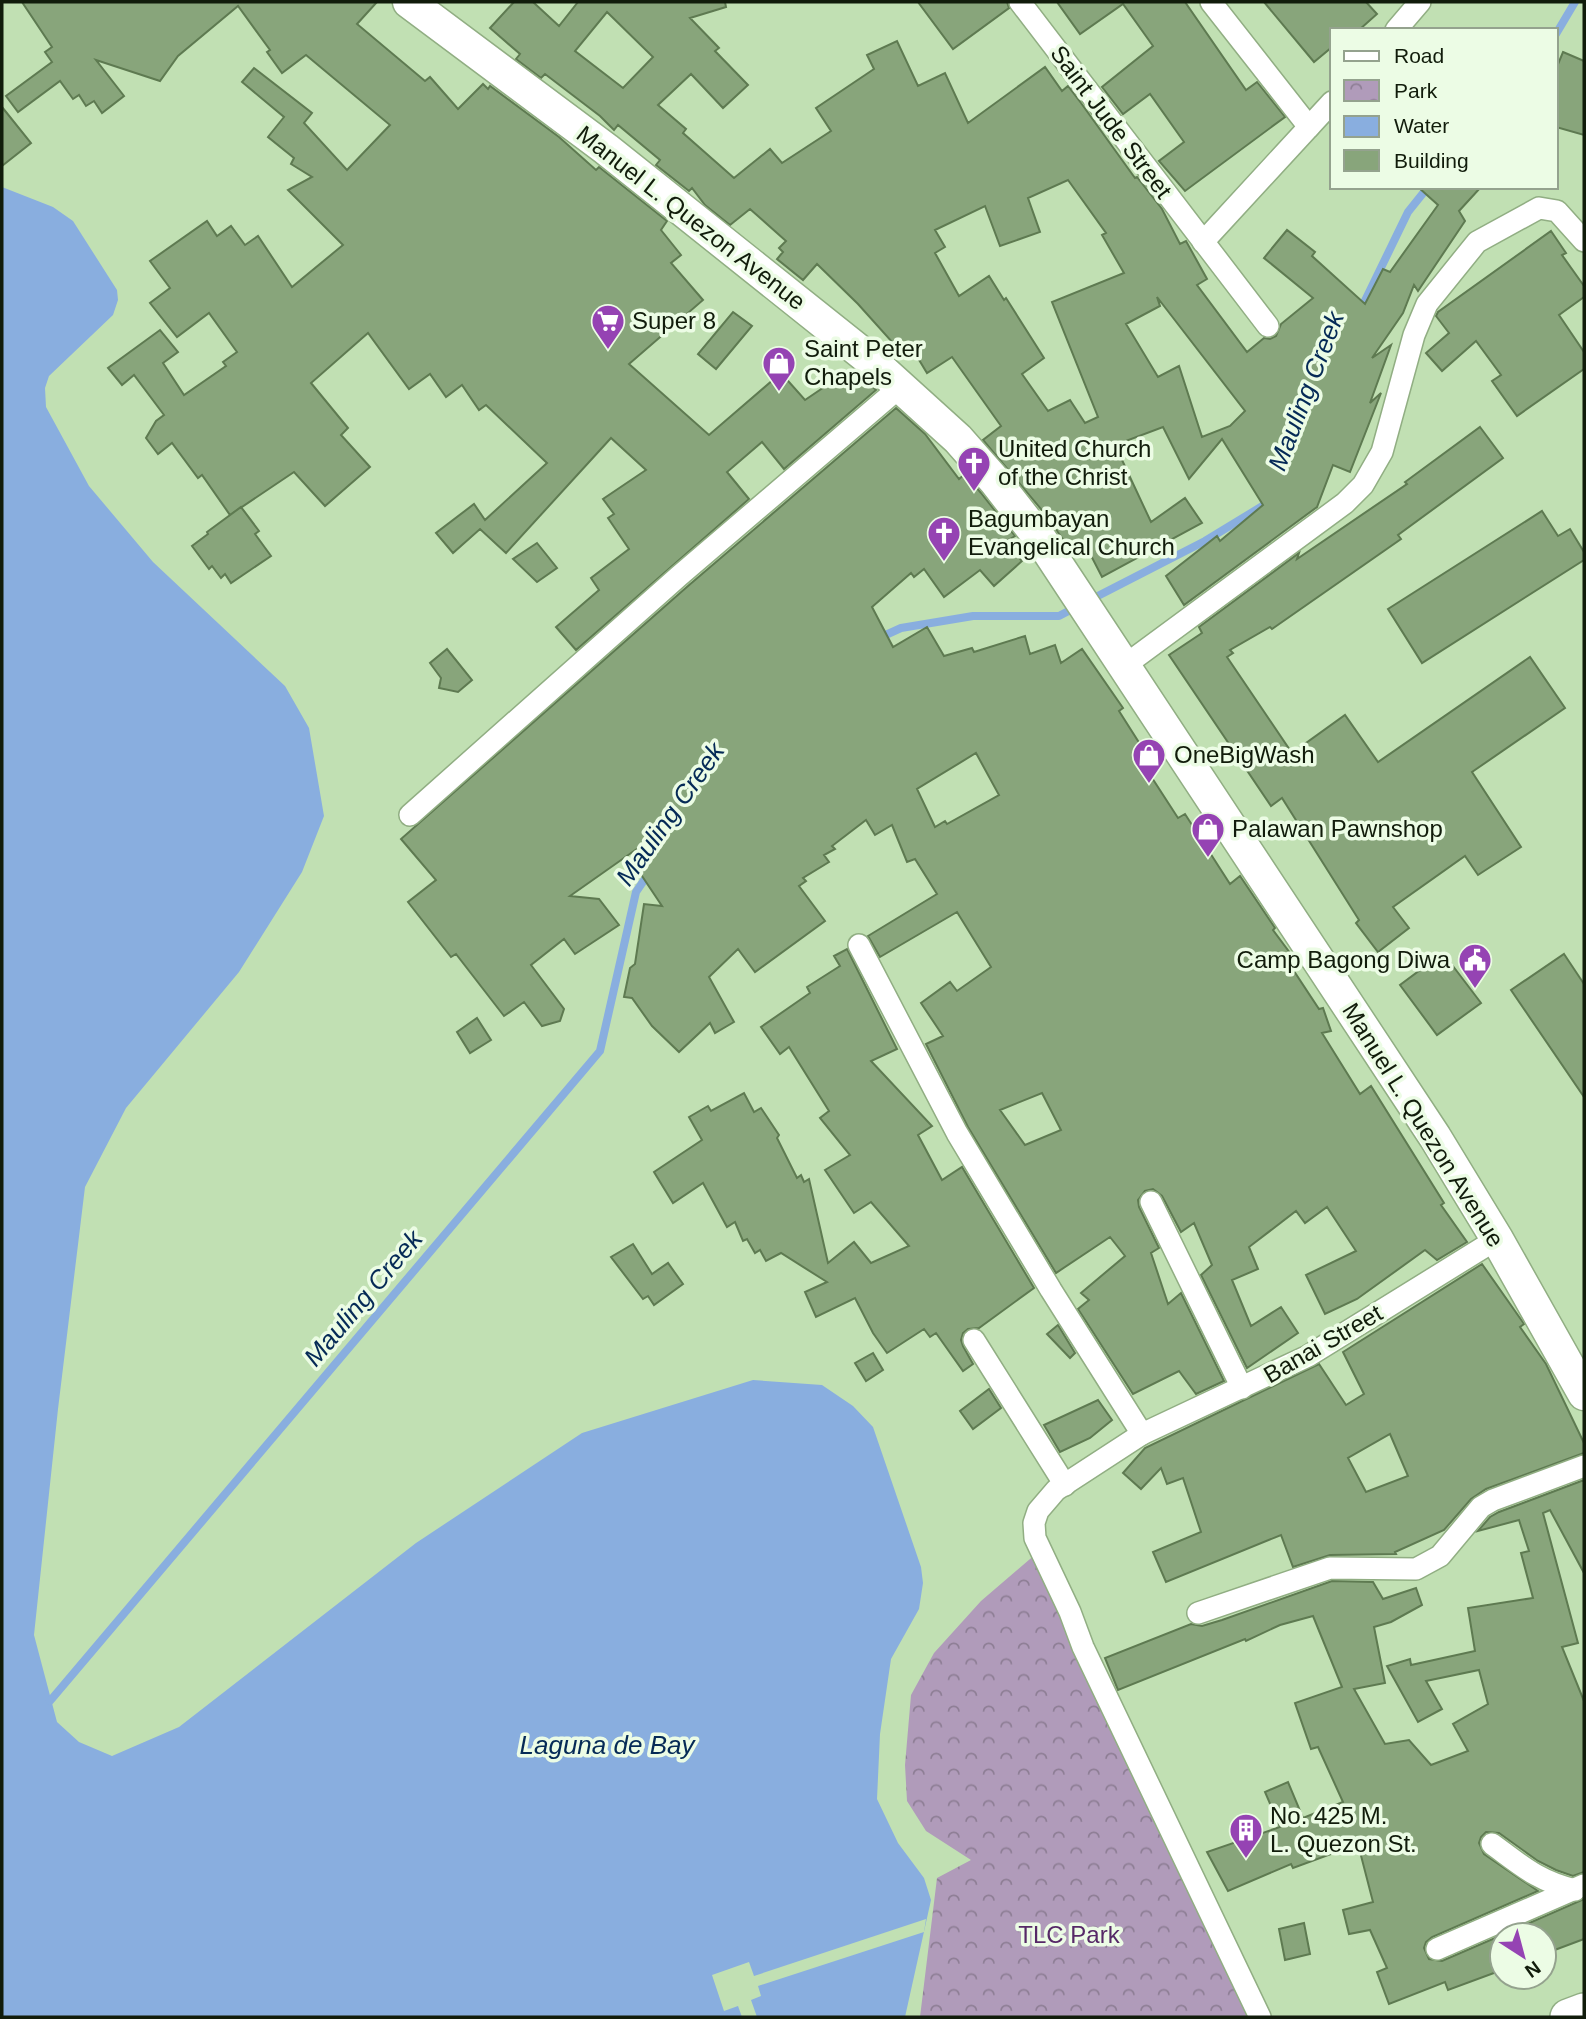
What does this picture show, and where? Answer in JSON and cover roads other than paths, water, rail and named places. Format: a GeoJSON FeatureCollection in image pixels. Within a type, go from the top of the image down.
{"type":"FeatureCollection","features":[{"type":"Feature","properties":{"kind":"main road","name":"Manuel L. Quezon Avenue"},"geometry":{"type":"LineString","coordinates":[[415,3],[606,149],[873,362],[958,439],[995,481],[1048,552],[1435,1137],[1584,1394]]}},
{"type":"Feature","properties":{"kind":"main road"},"geometry":{"type":"LineString","coordinates":[[1569,2017],[1584,2011]]}},
{"type":"Feature","properties":{"kind":"street","name":"Saint Jude Street"},"geometry":{"type":"LineString","coordinates":[[1020,2],[1268,326]]}},
{"type":"Feature","properties":{"kind":"street"},"geometry":{"type":"LineString","coordinates":[[1211,2],[1309,127]]}},
{"type":"Feature","properties":{"kind":"street"},"geometry":{"type":"LineString","coordinates":[[1397,28],[1413,5]]}},
{"type":"Feature","properties":{"kind":"street"},"geometry":{"type":"LineString","coordinates":[[1203,243],[1330,104]]}},
{"type":"Feature","properties":{"kind":"street"},"geometry":{"type":"LineString","coordinates":[[1120,660],[1345,503],[1363,485],[1382,452],[1414,335],[1427,304],[1477,242],[1539,208],[1557,211],[1584,241]]}},
{"type":"Feature","properties":{"kind":"street"},"geometry":{"type":"LineString","coordinates":[[410,815],[679,576],[900,387]]}},
{"type":"Feature","properties":{"kind":"street"},"geometry":{"type":"LineString","coordinates":[[859,945],[957,1133],[1051,1290],[1142,1434]]}},
{"type":"Feature","properties":{"kind":"street"},"geometry":{"type":"LineString","coordinates":[[1151,1202],[1242,1388]]}},
{"type":"Feature","properties":{"kind":"street","name":"Banai Street"},"geometry":{"type":"LineString","coordinates":[[1260,2017],[1083,1647],[1070,1612],[1035,1538],[1034,1523],[1038,1511],[1056,1490],[1142,1434],[1308,1356],[1496,1240]]}},
{"type":"Feature","properties":{"kind":"street"},"geometry":{"type":"LineString","coordinates":[[974,1340],[1065,1485]]}},
{"type":"Feature","properties":{"kind":"street"},"geometry":{"type":"LineString","coordinates":[[1198,1613],[1330,1567],[1416,1569],[1440,1556],[1481,1507],[1584,1466]]}},
{"type":"Feature","properties":{"kind":"street"},"geometry":{"type":"LineString","coordinates":[[1492,1844],[1550,1884],[1580,1887]]}},
{"type":"Feature","properties":{"kind":"street"},"geometry":{"type":"LineString","coordinates":[[1437,1949],[1580,1887]]}},
{"type":"Feature","properties":{"kind":"water","name":"Laguna de Bay"},"geometry":{"type":"Polygon","coordinates":[[[2,187],[53,207],[73,221],[117,290],[118,300],[113,315],[49,376],[45,388],[46,407],[89,486],[153,562],[285,686],[309,728],[324,816],[302,872],[239,972],[126,1108],[85,1187],[34,1635],[57,1722],[79,1742],[112,1756],[179,1727],[416,1543],[582,1433],[753,1380],[822,1385],[853,1406],[873,1427],[921,1567],[923,1583],[919,1609],[891,1659],[880,1734],[877,1799],[898,1843],[924,1878],[931,1900],[905,2017],[2,2017],[2,187]]]}},
{"type":"Feature","properties":{"kind":"waterway","name":"Mauling Creek"},"geometry":{"type":"LineString","coordinates":[[1558,31],[1575,2]]}},
{"type":"Feature","properties":{"kind":"waterway","name":"Mauling Creek"},"geometry":{"type":"LineString","coordinates":[[1359,313],[1408,212],[1426,189]]}},
{"type":"Feature","properties":{"kind":"waterway","name":"Mauling Creek"},"geometry":{"type":"LineString","coordinates":[[1090,600],[1205,541],[1269,502]]}},
{"type":"Feature","properties":{"kind":"waterway","name":"Mauling Creek"},"geometry":{"type":"LineString","coordinates":[[879,638],[901,628],[973,616],[1059,616],[1078,606]]}},
{"type":"Feature","properties":{"kind":"waterway","name":"Mauling Creek"},"geometry":{"type":"LineString","coordinates":[[50,1701],[600,1051],[636,892],[649,873]]}},
{"type":"Feature","properties":{"kind":"place","name":"Super 8"},"geometry":{"type":"Point","coordinates":[608,351]}},
{"type":"Feature","properties":{"kind":"place","name":"Saint Peter Chapels"},"geometry":{"type":"Point","coordinates":[779,393]}},
{"type":"Feature","properties":{"kind":"place","name":"United Church of the Christ"},"geometry":{"type":"Point","coordinates":[974,493]}},
{"type":"Feature","properties":{"kind":"place","name":"Bagumbayan Evangelical Church"},"geometry":{"type":"Point","coordinates":[944,563]}},
{"type":"Feature","properties":{"kind":"place","name":"OneBigWash"},"geometry":{"type":"Point","coordinates":[1149,785]}},
{"type":"Feature","properties":{"kind":"place","name":"Palawan Pawnshop"},"geometry":{"type":"Point","coordinates":[1208,859]}},
{"type":"Feature","properties":{"kind":"place","name":"Camp Bagong Diwa"},"geometry":{"type":"Point","coordinates":[1475,990]}},
{"type":"Feature","properties":{"kind":"place","name":"No. 425 M. L. Quezon St."},"geometry":{"type":"Point","coordinates":[1246,1860]}},
{"type":"Feature","properties":{"kind":"park label","name":"TLC Park"},"geometry":{"type":"Point","coordinates":[1069,1935]}}]}
